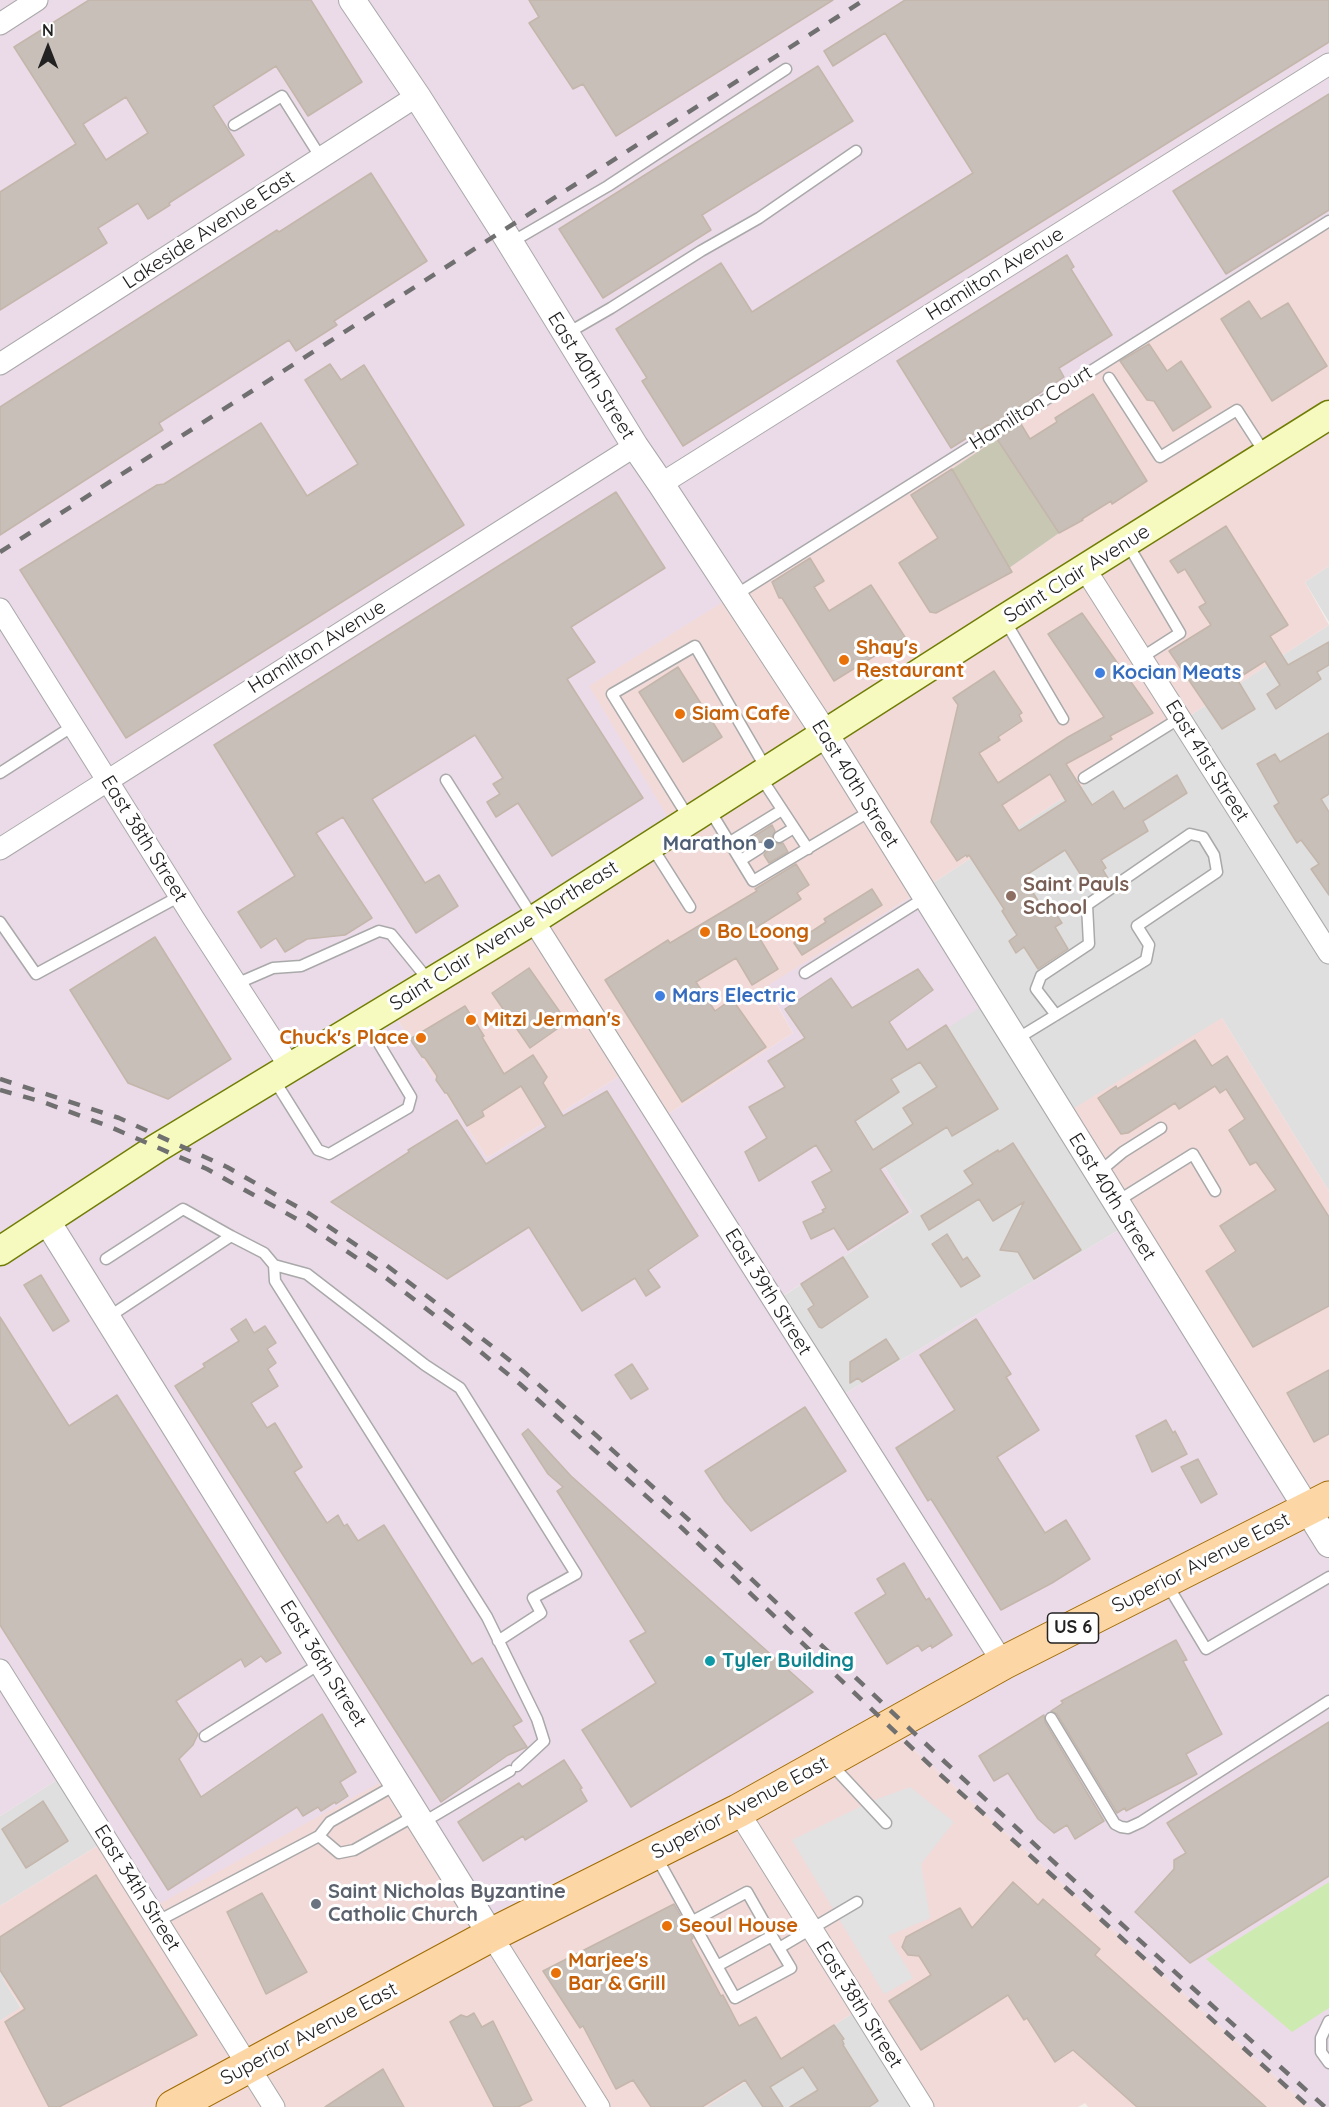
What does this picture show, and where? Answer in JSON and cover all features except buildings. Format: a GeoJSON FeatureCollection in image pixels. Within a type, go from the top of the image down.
{"type":"FeatureCollection","features":[{"type":"Feature","properties":{"kind":"main road","name":"Saint Clair Avenue"},"geometry":{"type":"LineString","coordinates":[[825,734],[1266,455],[1327,421]]}},
{"type":"Feature","properties":{"kind":"main road","name":"Saint Clair Avenue Northeast"},"geometry":{"type":"LineString","coordinates":[[0,1251],[157,1148],[534,920],[825,734]]}},
{"type":"Feature","properties":{"kind":"main road","name":"Superior Avenue East"},"geometry":{"type":"LineString","coordinates":[[174,2107],[491,1935],[738,1811],[1003,1663],[1318,1504]]}},
{"type":"Feature","properties":{"kind":"street"},"geometry":{"type":"LineString","coordinates":[[0,24],[37,0]]}},
{"type":"Feature","properties":{"kind":"street","name":"East 40th Street"},"geometry":{"type":"LineString","coordinates":[[352,0],[417,96],[510,243],[634,446],[825,734],[1116,1203],[1318,1504],[1329,1544]]}},
{"type":"Feature","properties":{"kind":"street","name":"Hamilton Avenue"},"geometry":{"type":"LineString","coordinates":[[661,484],[1329,63]]}},
{"type":"Feature","properties":{"kind":"street","name":"Lakeside Avenue East"},"geometry":{"type":"LineString","coordinates":[[0,364],[417,96]]}},
{"type":"Feature","properties":{"kind":"street","name":"Hamilton Avenue"},"geometry":{"type":"LineString","coordinates":[[0,849],[634,446]]}},
{"type":"Feature","properties":{"kind":"street","name":"East 41st Street"},"geometry":{"type":"LineString","coordinates":[[1085,570],[1329,953]]}},
{"type":"Feature","properties":{"kind":"street","name":"East 38th Street"},"geometry":{"type":"LineString","coordinates":[[0,609],[236,984],[281,1072]]}},
{"type":"Feature","properties":{"kind":"street","name":"East 39th Street"},"geometry":{"type":"LineString","coordinates":[[534,920],[1003,1663]]}},
{"type":"Feature","properties":{"kind":"street","name":"East 36th Street"},"geometry":{"type":"LineString","coordinates":[[47,1221],[600,2107]]}},
{"type":"Feature","properties":{"kind":"street","name":"East 34th Street"},"geometry":{"type":"LineString","coordinates":[[0,1670],[274,2107]]}},
{"type":"Feature","properties":{"kind":"street","name":"East 38th Street"},"geometry":{"type":"LineString","coordinates":[[738,1811],[923,2107]]}},
{"type":"Feature","properties":{"kind":"lane"},"geometry":{"type":"LineString","coordinates":[[510,243],[608,186],[786,69]]}},
{"type":"Feature","properties":{"kind":"lane"},"geometry":{"type":"LineString","coordinates":[[234,125],[282,96],[321,158]]}},
{"type":"Feature","properties":{"kind":"lane"},"geometry":{"type":"LineString","coordinates":[[566,334],[701,251],[759,219],[856,151]]}},
{"type":"Feature","properties":{"kind":"lane","name":"Hamilton Court"},"geometry":{"type":"LineString","coordinates":[[734,596],[1329,221]]}},
{"type":"Feature","properties":{"kind":"lane"},"geometry":{"type":"LineString","coordinates":[[1109,378],[1160,457],[1237,410],[1266,455]]}},
{"type":"Feature","properties":{"kind":"lane"},"geometry":{"type":"LineString","coordinates":[[1127,543],[1180,633],[1141,658]]}},
{"type":"Feature","properties":{"kind":"lane"},"geometry":{"type":"LineString","coordinates":[[1004,619],[1063,719]]}},
{"type":"Feature","properties":{"kind":"lane"},"geometry":{"type":"LineString","coordinates":[[808,849],[782,810],[695,646],[612,694],[700,814],[730,842],[753,881],[808,849],[872,810]]}},
{"type":"Feature","properties":{"kind":"lane"},"geometry":{"type":"LineString","coordinates":[[1084,778],[1180,718]]}},
{"type":"Feature","properties":{"kind":"lane"},"geometry":{"type":"LineString","coordinates":[[0,772],[73,726]]}},
{"type":"Feature","properties":{"kind":"lane"},"geometry":{"type":"LineString","coordinates":[[446,780],[534,920]]}},
{"type":"Feature","properties":{"kind":"lane"},"geometry":{"type":"LineString","coordinates":[[730,842],[782,810]]}},
{"type":"Feature","properties":{"kind":"lane"},"geometry":{"type":"LineString","coordinates":[[779,837],[794,828]]}},
{"type":"Feature","properties":{"kind":"lane"},"geometry":{"type":"LineString","coordinates":[[1015,1041],[1146,960],[1149,945],[1137,926],[1217,872],[1214,855],[1203,837],[1190,834],[1087,905],[1089,944],[1041,976],[1036,989],[1056,1015]]}},
{"type":"Feature","properties":{"kind":"lane"},"geometry":{"type":"LineString","coordinates":[[651,845],[690,908]]}},
{"type":"Feature","properties":{"kind":"lane"},"geometry":{"type":"LineString","coordinates":[[741,860],[760,848]]}},
{"type":"Feature","properties":{"kind":"lane"},"geometry":{"type":"LineString","coordinates":[[0,921],[36,974],[180,896]]}},
{"type":"Feature","properties":{"kind":"lane"},"geometry":{"type":"LineString","coordinates":[[805,973],[926,897]]}},
{"type":"Feature","properties":{"kind":"lane"},"geometry":{"type":"LineString","coordinates":[[236,984],[273,968],[301,966],[379,931],[391,934],[430,982]]}},
{"type":"Feature","properties":{"kind":"lane"},"geometry":{"type":"LineString","coordinates":[[281,1072],[318,1150],[329,1154],[408,1108],[411,1097],[366,1021]]}},
{"type":"Feature","properties":{"kind":"lane"},"geometry":{"type":"LineString","coordinates":[[1097,1173],[1123,1152],[1161,1128]]}},
{"type":"Feature","properties":{"kind":"lane"},"geometry":{"type":"LineString","coordinates":[[1116,1203],[1193,1154],[1215,1191]]}},
{"type":"Feature","properties":{"kind":"lane"},"geometry":{"type":"LineString","coordinates":[[106,1259],[183,1209],[264,1253],[274,1265],[307,1275],[460,1388],[576,1574],[533,1598],[541,1613],[498,1641]]}},
{"type":"Feature","properties":{"kind":"lane"},"geometry":{"type":"LineString","coordinates":[[107,1318],[231,1236]]}},
{"type":"Feature","properties":{"kind":"lane"},"geometry":{"type":"LineString","coordinates":[[274,1265],[275,1281],[487,1617],[537,1719],[544,1741],[514,1769],[354,1850],[339,1853],[319,1836]]}},
{"type":"Feature","properties":{"kind":"lane"},"geometry":{"type":"LineString","coordinates":[[1166,1581],[1206,1649],[1329,1577]]}},
{"type":"Feature","properties":{"kind":"lane"},"geometry":{"type":"LineString","coordinates":[[205,1736],[322,1663]]}},
{"type":"Feature","properties":{"kind":"lane"},"geometry":{"type":"LineString","coordinates":[[1051,1718],[1115,1824],[1128,1828],[1142,1822],[1329,1701]]}},
{"type":"Feature","properties":{"kind":"lane"},"geometry":{"type":"LineString","coordinates":[[828,1761],[886,1823]]}},
{"type":"Feature","properties":{"kind":"lane"},"geometry":{"type":"LineString","coordinates":[[158,1922],[319,1836],[330,1822],[397,1784]]}},
{"type":"Feature","properties":{"kind":"lane"},"geometry":{"type":"LineString","coordinates":[[654,1853],[735,1998],[791,1968],[747,1892],[693,1921]]}},
{"type":"Feature","properties":{"kind":"lane"},"geometry":{"type":"LineString","coordinates":[[779,1948],[857,1902]]}},
{"type":"Feature","properties":{"kind":"lane"},"geometry":{"type":"LineString","coordinates":[[717,1966],[772,1936]]}},
{"type":"Feature","properties":{"kind":"lane"},"geometry":{"type":"LineString","coordinates":[[1329,2021],[1322,2038],[1320,2052],[1329,2063]]}},
{"type":"Feature","properties":{"kind":"shaded area"},"geometry":{"type":"Polygon","coordinates":[[[0,0],[1329,0],[1329,221],[589,686],[675,829],[389,1007],[487,1158],[628,1071],[659,1120],[793,1033],[767,986],[922,890],[990,1001],[841,1096],[912,1212],[775,1301],[836,1399],[1129,1224],[1329,1544],[1329,2107],[1309,2107],[890,1728],[491,1935],[392,1776],[150,1909],[66,1774],[0,1816],[0,0]]]}},
{"type":"Feature","properties":{"kind":"shaded area"},"geometry":{"type":"Polygon","coordinates":[[[1329,221],[1329,566],[1305,582],[1329,625],[922,890],[767,987],[793,1033],[659,1120],[628,1071],[487,1158],[389,1007],[588,686],[1329,221]]]}},
{"type":"Feature","properties":{"kind":"shaded area"},"geometry":{"type":"Polygon","coordinates":[[[997,439],[1059,533],[1009,568],[952,469],[997,439]]]}},
{"type":"Feature","properties":{"kind":"shaded area"},"geometry":{"type":"Polygon","coordinates":[[[1329,566],[1329,622],[1305,582],[1329,566]]]}},
{"type":"Feature","properties":{"kind":"shaded area"},"geometry":{"type":"Polygon","coordinates":[[[1329,625],[1329,1191],[1222,1018],[1129,1224],[836,1399],[774,1302],[912,1212],[841,1096],[922,890],[1329,625]]]}},
{"type":"Feature","properties":{"kind":"shaded area"},"geometry":{"type":"Polygon","coordinates":[[[1222,1018],[1329,1191],[1329,1497],[1306,1510],[1061,1116],[1222,1018]]]}},
{"type":"Feature","properties":{"kind":"shaded area"},"geometry":{"type":"Polygon","coordinates":[[[890,1728],[1309,2107],[1088,2107],[1085,2103],[1078,2107],[923,2107],[861,2008],[706,2107],[0,2107],[0,2021],[21,2007],[3,1979],[19,1969],[0,1937],[0,1906],[107,1840],[392,1775],[890,1728]]]}},
{"type":"Feature","properties":{"kind":"shaded area"},"geometry":{"type":"Polygon","coordinates":[[[66,1774],[107,1840],[0,1906],[0,1816],[66,1774]]]}},
{"type":"Feature","properties":{"kind":"shaded area"},"geometry":{"type":"Polygon","coordinates":[[[910,1787],[954,1822],[921,1864],[930,1918],[888,1936],[913,1978],[884,1994],[792,1840],[872,1801],[910,1787]]]}},
{"type":"Feature","properties":{"kind":"shaded area"},"geometry":{"type":"Polygon","coordinates":[[[0,1937],[19,1969],[3,1979],[21,2008],[0,2021],[0,1937]]]}},
{"type":"Feature","properties":{"kind":"shaded area"},"geometry":{"type":"Polygon","coordinates":[[[861,2008],[923,2107],[706,2107],[861,2008]]]}},
{"type":"Feature","properties":{"kind":"green space"},"geometry":{"type":"Polygon","coordinates":[[[1329,1882],[1329,2008],[1292,2032],[1206,1959],[1329,1882]]]}},
{"type":"Feature","properties":{"kind":"railway"},"geometry":{"type":"LineString","coordinates":[[0,552],[864,0]]}},
{"type":"Feature","properties":{"kind":"railway"},"geometry":{"type":"LineString","coordinates":[[0,1079],[119,1118],[227,1167],[310,1214],[386,1265],[460,1321],[522,1370],[597,1436],[946,1763],[1325,2107]]}},
{"type":"Feature","properties":{"kind":"railway"},"geometry":{"type":"LineString","coordinates":[[0,1090],[43,1102],[108,1126],[207,1169],[304,1223],[381,1274],[450,1327],[520,1384],[682,1528],[933,1768],[1309,2107]]}},
{"type":"Feature","properties":{"kind":"place","name":"Shay's Restaurant"},"geometry":{"type":"Point","coordinates":[844,660]}},
{"type":"Feature","properties":{"kind":"place","name":"Kocian Meats"},"geometry":{"type":"Point","coordinates":[1100,673]}},
{"type":"Feature","properties":{"kind":"place","name":"Siam Cafe"},"geometry":{"type":"Point","coordinates":[680,714]}},
{"type":"Feature","properties":{"kind":"place","name":"Marathon"},"geometry":{"type":"Point","coordinates":[769,844]}},
{"type":"Feature","properties":{"kind":"place","name":"Saint Pauls School"},"geometry":{"type":"Point","coordinates":[1011,896]}},
{"type":"Feature","properties":{"kind":"place","name":"Bo Loong"},"geometry":{"type":"Point","coordinates":[705,932]}},
{"type":"Feature","properties":{"kind":"place","name":"Mars Electric"},"geometry":{"type":"Point","coordinates":[660,996]}},
{"type":"Feature","properties":{"kind":"place","name":"Mitzi Jerman's"},"geometry":{"type":"Point","coordinates":[471,1020]}},
{"type":"Feature","properties":{"kind":"place","name":"Chuck's Place"},"geometry":{"type":"Point","coordinates":[421,1038]}},
{"type":"Feature","properties":{"kind":"place","name":"Tyler Building"},"geometry":{"type":"Point","coordinates":[710,1661]}},
{"type":"Feature","properties":{"kind":"place","name":"Saint Nicholas Byzantine Catholic Church"},"geometry":{"type":"Point","coordinates":[316,1904]}},
{"type":"Feature","properties":{"kind":"place","name":"Seoul House"},"geometry":{"type":"Point","coordinates":[667,1926]}},
{"type":"Feature","properties":{"kind":"place","name":"Marjee's Bar & Grill"},"geometry":{"type":"Point","coordinates":[556,1973]}}]}
